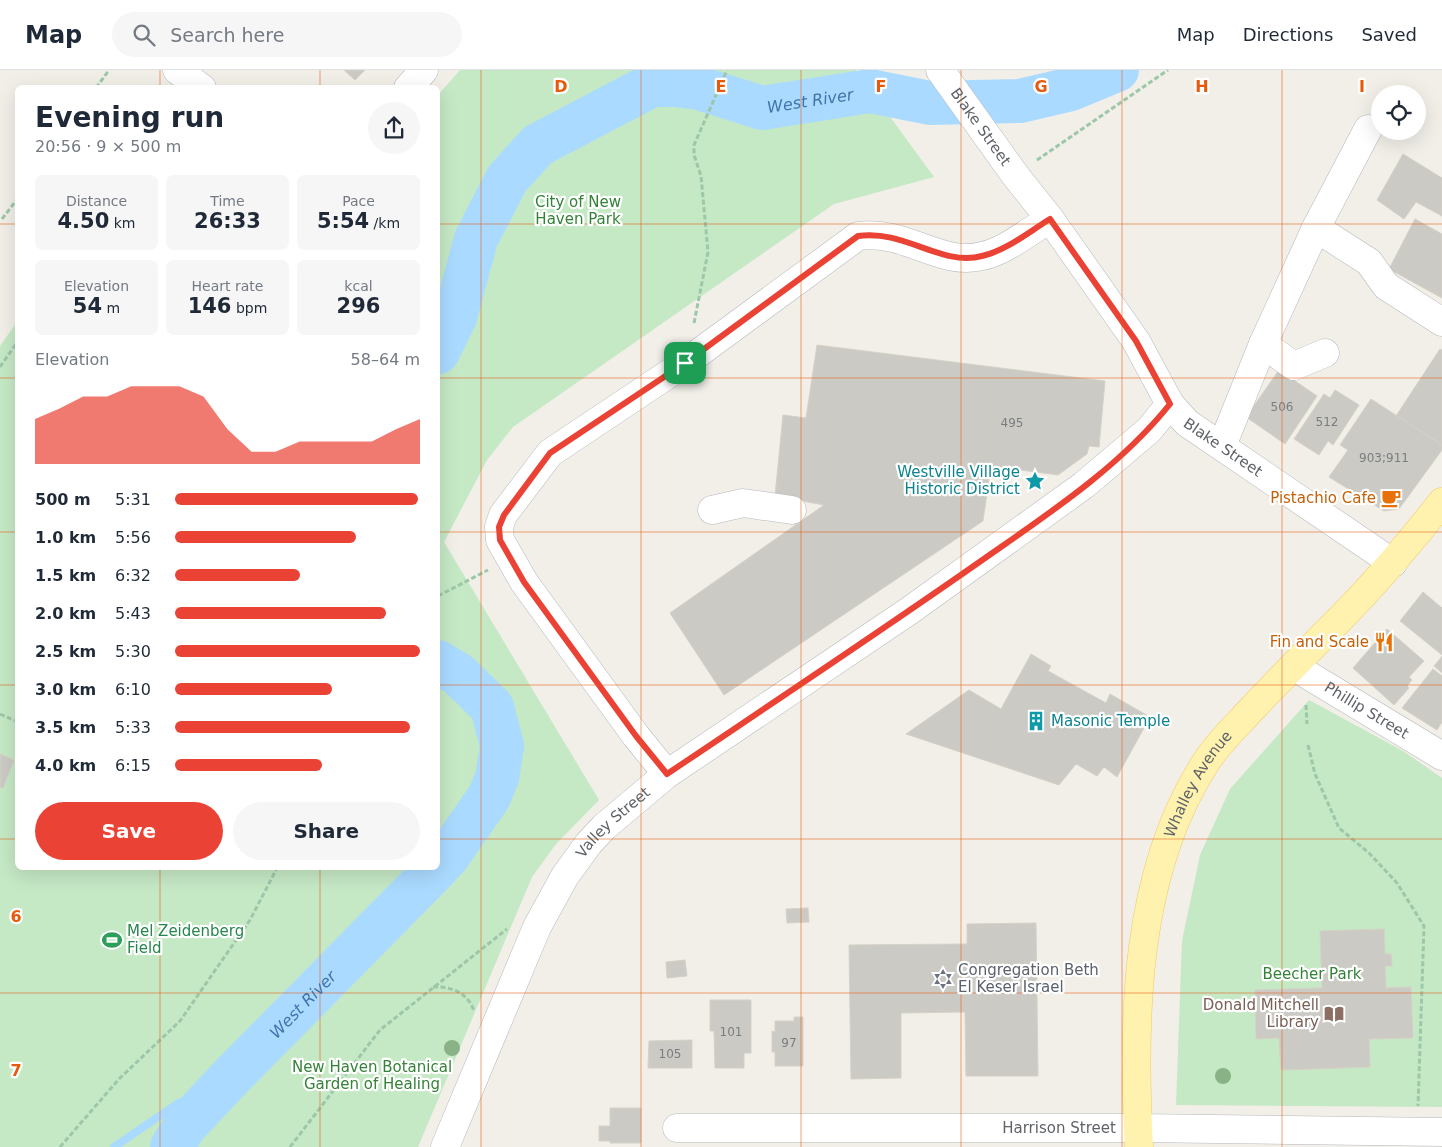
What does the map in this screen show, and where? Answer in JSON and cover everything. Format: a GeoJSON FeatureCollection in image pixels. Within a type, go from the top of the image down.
{"type":"FeatureCollection","features":[{"type":"Feature","properties":{"kind":"main road","name":"Whalley Avenue"},"geometry":{"type":"LineString","coordinates":[[1139,1138],[1136,1016],[1144,937],[1163,856],[1188,793],[1206,761],[1228,734],[1393,563],[1442,502]]}},
{"type":"Feature","properties":{"kind":"street"},"geometry":{"type":"LineString","coordinates":[[177,70],[198,85]]}},
{"type":"Feature","properties":{"kind":"street"},"geometry":{"type":"LineString","coordinates":[[411,85],[424,70]]}},
{"type":"Feature","properties":{"kind":"street","name":"Blake Street"},"geometry":{"type":"LineString","coordinates":[[940,70],[1024,169],[1050,219],[1136,341],[1170,404],[1187,423],[1393,563]]}},
{"type":"Feature","properties":{"kind":"street"},"geometry":{"type":"LineString","coordinates":[[1222,446],[1263,344],[1316,228],[1368,129]]}},
{"type":"Feature","properties":{"kind":"street"},"geometry":{"type":"LineString","coordinates":[[667,774],[636,736],[509,558],[500,540],[499,527],[504,515],[550,453],[685,363],[858,236],[876,234],[906,240],[938,253],[966,258],[983,256],[998,250],[1050,219]]}},
{"type":"Feature","properties":{"kind":"street"},"geometry":{"type":"LineString","coordinates":[[1316,228],[1369,262],[1386,286],[1442,322]]}},
{"type":"Feature","properties":{"kind":"street"},"geometry":{"type":"LineString","coordinates":[[1263,344],[1294,366],[1325,353]]}},
{"type":"Feature","properties":{"kind":"street","name":"Valley Street"},"geometry":{"type":"LineString","coordinates":[[445,1147],[537,927],[565,876],[588,843],[604,827],[667,774],[873,636],[1016,536],[1124,453],[1149,430],[1170,404]]}},
{"type":"Feature","properties":{"kind":"street"},"geometry":{"type":"LineString","coordinates":[[712,510],[743,503],[792,510]]}},
{"type":"Feature","properties":{"kind":"street","name":"Phillip Street"},"geometry":{"type":"LineString","coordinates":[[1293,666],[1442,756]]}},
{"type":"Feature","properties":{"kind":"street","name":"Harrison Street"},"geometry":{"type":"LineString","coordinates":[[677,1128],[811,1138],[1139,1138],[1442,1132]]}},
{"type":"Feature","properties":{"kind":"path"},"geometry":{"type":"LineString","coordinates":[[98,85],[108,70]]}},
{"type":"Feature","properties":{"kind":"path"},"geometry":{"type":"LineString","coordinates":[[685,363],[708,252],[701,176],[694,155],[694,144],[727,70]]}},
{"type":"Feature","properties":{"kind":"path"},"geometry":{"type":"LineString","coordinates":[[1024,169],[1168,70]]}},
{"type":"Feature","properties":{"kind":"path"},"geometry":{"type":"LineString","coordinates":[[2,220],[15,202]]}},
{"type":"Feature","properties":{"kind":"path"},"geometry":{"type":"LineString","coordinates":[[0,367],[15,345]]}},
{"type":"Feature","properties":{"kind":"path"},"geometry":{"type":"LineString","coordinates":[[440,595],[509,558]]}},
{"type":"Feature","properties":{"kind":"path"},"geometry":{"type":"LineString","coordinates":[[1306,702],[1307,724]]}},
{"type":"Feature","properties":{"kind":"path"},"geometry":{"type":"LineString","coordinates":[[0,714],[15,721]]}},
{"type":"Feature","properties":{"kind":"path"},"geometry":{"type":"LineString","coordinates":[[1308,745],[1315,774],[1339,828],[1369,853],[1397,883],[1424,926],[1418,1112]]}},
{"type":"Feature","properties":{"kind":"path"},"geometry":{"type":"LineString","coordinates":[[60,1147],[113,1085],[180,1021],[250,920],[277,870]]}},
{"type":"Feature","properties":{"kind":"path"},"geometry":{"type":"LineString","coordinates":[[290,1147],[380,1030],[508,928],[512,930]]}},
{"type":"Feature","properties":{"kind":"path"},"geometry":{"type":"LineString","coordinates":[[433,987],[444,987],[461,994],[473,1007],[476,1017]]}},
{"type":"Feature","properties":{"kind":"green space","name":"City of New Haven Park"},"geometry":{"type":"Polygon","coordinates":[[[460,70],[856,70],[934,177],[834,204],[513,427],[487,460],[444,542],[599,800],[556,844],[532,877],[418,1147],[0,1147],[0,346],[15,325],[15,870],[440,870],[440,93],[460,70]]]}},
{"type":"Feature","properties":{"kind":"green space","name":"Beecher Park"},"geometry":{"type":"Polygon","coordinates":[[[1309,700],[1403,751],[1442,778],[1442,1107],[1176,1105],[1182,941],[1200,855],[1230,789],[1309,700]]]}},
{"type":"Feature","properties":{"kind":"building"},"geometry":{"type":"Polygon","coordinates":[[[344,70],[365,70],[355,80],[344,70]]]}},
{"type":"Feature","properties":{"kind":"building"},"geometry":{"type":"Polygon","coordinates":[[[1403,154],[1442,178],[1442,216],[1416,202],[1404,219],[1377,200],[1403,154]]]}},
{"type":"Feature","properties":{"kind":"building"},"geometry":{"type":"Polygon","coordinates":[[[1415,219],[1442,234],[1442,298],[1389,269],[1415,219]]]}},
{"type":"Feature","properties":{"kind":"building"},"geometry":{"type":"Polygon","coordinates":[[[817,345],[1105,381],[1099,447],[1089,446],[1087,454],[1058,475],[991,466],[983,521],[724,695],[670,613],[824,505],[775,496],[783,415],[806,418],[817,345]]]}},
{"type":"Feature","properties":{"kind":"building"},"geometry":{"type":"Polygon","coordinates":[[[1440,349],[1442,350],[1442,445],[1396,416],[1440,349]]]}},
{"type":"Feature","properties":{"kind":"building"},"geometry":{"type":"Polygon","coordinates":[[[1279,370],[1317,396],[1285,444],[1246,417],[1279,370]]]}},
{"type":"Feature","properties":{"kind":"building"},"geometry":{"type":"Polygon","coordinates":[[[1335,390],[1359,405],[1333,445],[1328,441],[1319,455],[1294,439],[1324,394],[1330,398],[1335,390]]]}},
{"type":"Feature","properties":{"kind":"building"},"geometry":{"type":"Polygon","coordinates":[[[1371,399],[1442,445],[1442,450],[1399,509],[1384,511],[1329,477],[1348,450],[1340,445],[1371,399]]]}},
{"type":"Feature","properties":{"kind":"building"},"geometry":{"type":"Polygon","coordinates":[[[1423,592],[1442,608],[1442,655],[1400,621],[1423,592]]]}},
{"type":"Feature","properties":{"kind":"building"},"geometry":{"type":"Polygon","coordinates":[[[1387,629],[1424,661],[1409,677],[1412,680],[1407,686],[1409,688],[1394,705],[1353,668],[1387,629]]]}},
{"type":"Feature","properties":{"kind":"building","name":"Masonic Temple"},"geometry":{"type":"Polygon","coordinates":[[[1031,654],[1051,666],[1048,671],[1106,703],[1110,694],[1150,717],[1117,777],[1104,767],[1097,776],[1076,764],[1059,785],[906,734],[969,690],[1001,709],[1031,654]]]}},
{"type":"Feature","properties":{"kind":"building"},"geometry":{"type":"Polygon","coordinates":[[[1442,656],[1442,673],[1434,666],[1442,656]]]}},
{"type":"Feature","properties":{"kind":"building"},"geometry":{"type":"Polygon","coordinates":[[[1433,669],[1442,676],[1442,722],[1437,730],[1402,708],[1433,669]]]}},
{"type":"Feature","properties":{"kind":"building"},"geometry":{"type":"Polygon","coordinates":[[[0,754],[14,760],[3,788],[0,787],[0,754]]]}},
{"type":"Feature","properties":{"kind":"building"},"geometry":{"type":"Polygon","coordinates":[[[808,908],[809,922],[787,923],[786,909],[808,908]]]}},
{"type":"Feature","properties":{"kind":"building","name":"Congregation Beth El Keser Israel"},"geometry":{"type":"Polygon","coordinates":[[[1036,923],[1038,1076],[966,1076],[965,1012],[901,1013],[901,1078],[851,1079],[849,945],[967,944],[967,924],[1036,923]]]}},
{"type":"Feature","properties":{"kind":"building","name":"Donald Mitchell Library"},"geometry":{"type":"Polygon","coordinates":[[[1384,929],[1385,954],[1391,954],[1392,966],[1385,966],[1386,988],[1411,987],[1413,1038],[1369,1039],[1370,1067],[1281,1070],[1279,1038],[1256,1039],[1255,990],[1322,988],[1320,931],[1384,929]]]}},
{"type":"Feature","properties":{"kind":"building"},"geometry":{"type":"Polygon","coordinates":[[[685,960],[687,976],[667,978],[666,962],[685,960]]]}},
{"type":"Feature","properties":{"kind":"building"},"geometry":{"type":"Polygon","coordinates":[[[710,1000],[751,1000],[751,1053],[744,1053],[744,1068],[715,1068],[714,1031],[710,1031],[710,1000]]]}},
{"type":"Feature","properties":{"kind":"building"},"geometry":{"type":"Polygon","coordinates":[[[794,1017],[803,1017],[803,1066],[775,1066],[775,1052],[772,1052],[772,1031],[775,1032],[775,1021],[794,1021],[794,1017]]]}},
{"type":"Feature","properties":{"kind":"building"},"geometry":{"type":"Polygon","coordinates":[[[692,1040],[692,1068],[648,1068],[649,1041],[692,1040]]]}},
{"type":"Feature","properties":{"kind":"building"},"geometry":{"type":"Polygon","coordinates":[[[610,1108],[641,1108],[641,1143],[599,1141],[599,1126],[610,1126],[610,1108]]]}},
{"type":"Feature","properties":{"kind":"waterway","name":"West River"},"geometry":{"type":"LineString","coordinates":[[440,348],[455,317],[476,239],[507,179],[538,145],[652,85],[699,88],[762,108],[870,91],[930,103],[1020,101],[1071,89],[1117,70]]}},
{"type":"Feature","properties":{"kind":"waterway","name":"West River"},"geometry":{"type":"LineString","coordinates":[[440,663],[458,674],[492,707],[502,746],[497,778],[489,797],[440,865]]}},
{"type":"Feature","properties":{"kind":"waterway","name":"West River"},"geometry":{"type":"LineString","coordinates":[[172,1147],[184,1127],[226,1082],[435,870]]}},
{"type":"Feature","properties":{"kind":"waterway"},"geometry":{"type":"LineString","coordinates":[[114,1147],[177,1104],[226,1082]]}},
{"type":"Feature","properties":{"kind":"place","name":"Westville Village Historic District"},"geometry":{"type":"Point","coordinates":[1035,481]}},
{"type":"Feature","properties":{"kind":"place","name":"Pistachio Cafe"},"geometry":{"type":"Point","coordinates":[1391,498]}},
{"type":"Feature","properties":{"kind":"place","name":"Fin and Scale"},"geometry":{"type":"Point","coordinates":[1384,642]}},
{"type":"Feature","properties":{"kind":"place","name":"Masonic Temple"},"geometry":{"type":"Point","coordinates":[1036,721]}},
{"type":"Feature","properties":{"kind":"place","name":"Mel Zeidenberg Field"},"geometry":{"type":"Point","coordinates":[112,940]}},
{"type":"Feature","properties":{"kind":"place","name":"Congregation Beth El Keser Israel"},"geometry":{"type":"Point","coordinates":[943,979]}},
{"type":"Feature","properties":{"kind":"place","name":"Donald Mitchell Library"},"geometry":{"type":"Point","coordinates":[1334,1014]}},
{"type":"Feature","properties":{"kind":"route"},"geometry":{"type":"LineString","coordinates":[[1050,219],[1136,341],[1170,404],[1149,430],[1124,453],[1016,536],[873,636],[667,774],[636,736],[524,582],[500,540],[499,527],[504,515],[550,453],[685,363],[858,236],[876,234],[906,240],[938,253],[966,258],[983,256],[998,250],[1050,219]]}},
{"type":"Feature","properties":{"kind":"park label","name":"New Haven Botanical Garden of Healing"},"geometry":{"type":"Point","coordinates":[372,1076]}}]}
